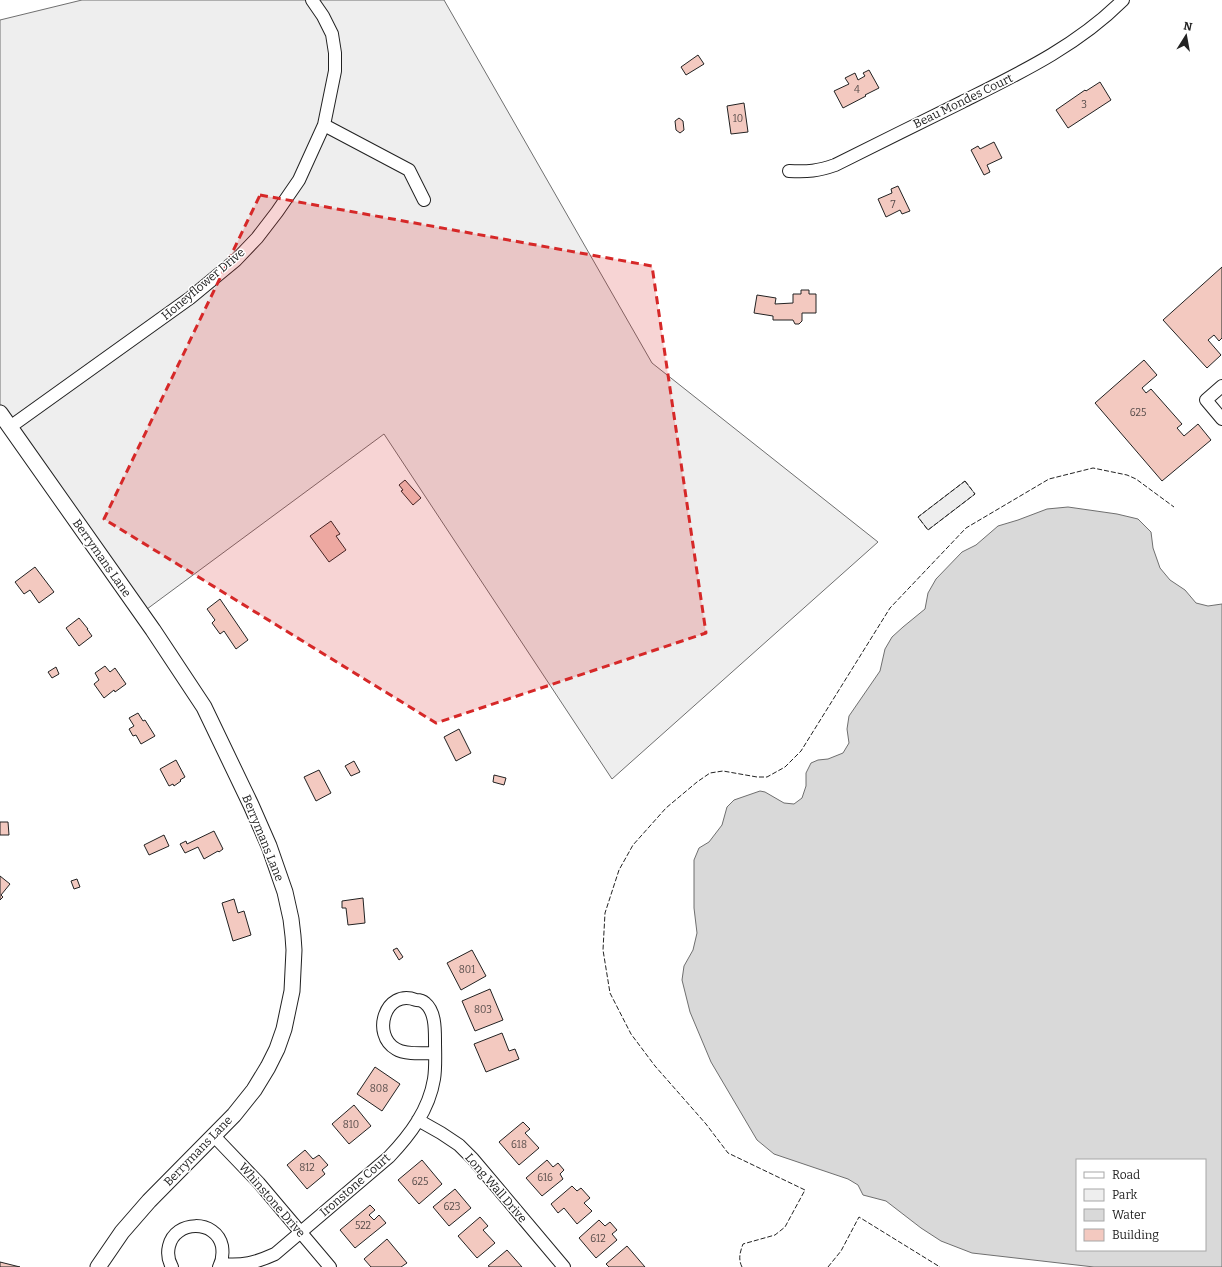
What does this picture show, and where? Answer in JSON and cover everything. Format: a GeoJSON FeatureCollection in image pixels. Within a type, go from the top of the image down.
{"type":"FeatureCollection","features":[{"type":"Feature","properties":{"kind":"street","name":"Honeyflower Drive"},"geometry":{"type":"LineString","coordinates":[[10,427],[190,298],[236,260],[257,238],[277,212],[299,180],[324,125],[335,71],[335,53],[332,34],[323,16],[312,0]]}},
{"type":"Feature","properties":{"kind":"street","name":"Beau Mondes Court"},"geometry":{"type":"LineString","coordinates":[[789,171],[806,172],[821,170],[835,165],[1018,74],[1052,55],[1078,38],[1123,0]]}},
{"type":"Feature","properties":{"kind":"street"},"geometry":{"type":"LineString","coordinates":[[324,125],[409,170],[424,200]]}},
{"type":"Feature","properties":{"kind":"street"},"geometry":{"type":"LineString","coordinates":[[1222,386],[1206,400],[1222,419]]}},
{"type":"Feature","properties":{"kind":"street","name":"Berrymans Lane"},"geometry":{"type":"LineString","coordinates":[[0,413],[153,630],[204,707],[251,804],[269,846],[285,892],[291,919],[294,950],[292,990],[284,1029],[277,1049],[254,1090],[234,1115],[213,1135],[122,1232],[98,1267]]}},
{"type":"Feature","properties":{"kind":"street","name":"Ironstone Court"},"geometry":{"type":"LineString","coordinates":[[172,1267],[169,1263],[168,1252],[170,1242],[177,1233],[186,1227],[195,1226],[205,1228],[214,1233],[221,1242],[223,1254],[220,1265],[247,1264],[261,1261],[275,1254],[389,1157],[402,1143],[418,1120],[429,1099],[434,1079],[435,1053],[435,1028],[432,1013],[424,1002],[412,998],[400,998],[390,1005],[384,1016],[383,1027],[386,1037],[391,1045],[397,1050],[405,1052],[435,1053]]}},
{"type":"Feature","properties":{"kind":"street","name":"Long Wall Drive"},"geometry":{"type":"LineString","coordinates":[[418,1120],[441,1132],[473,1159],[564,1267]]}},
{"type":"Feature","properties":{"kind":"street","name":"Whinstone Drive"},"geometry":{"type":"LineString","coordinates":[[213,1135],[259,1183],[330,1267]]}},
{"type":"Feature","properties":{"kind":"highlighted area"},"geometry":{"type":"Polygon","coordinates":[[[260,195],[652,266],[706,633],[436,723],[104,519],[260,195]]]}},
{"type":"Feature","properties":{"kind":"green space"},"geometry":{"type":"Polygon","coordinates":[[[82,0],[444,0],[652,363],[878,542],[612,779],[384,434],[147,609],[0,408],[0,20],[82,0]]]}},
{"type":"Feature","properties":{"kind":"green space"},"geometry":{"type":"Polygon","coordinates":[[[965,481],[975,494],[928,530],[918,517],[965,481]]]}},
{"type":"Feature","properties":{"kind":"water"},"geometry":{"type":"Polygon","coordinates":[[[1068,507],[1117,514],[1138,519],[1151,532],[1153,548],[1160,568],[1170,580],[1185,590],[1196,603],[1208,606],[1222,604],[1222,1267],[1094,1267],[972,1253],[941,1241],[921,1228],[886,1201],[863,1195],[858,1185],[848,1179],[774,1154],[757,1140],[711,1062],[690,1012],[682,980],[684,966],[693,950],[697,933],[694,908],[694,860],[699,848],[709,842],[722,825],[727,807],[734,800],[760,791],[765,792],[784,803],[794,804],[802,798],[806,786],[806,773],[811,763],[818,760],[828,759],[843,753],[849,743],[847,729],[849,716],[880,671],[885,649],[892,637],[925,609],[928,593],[936,579],[962,552],[976,545],[998,526],[1047,509],[1068,507]]]}},
{"type":"Feature","properties":{"kind":"building"},"geometry":{"type":"Polygon","coordinates":[[[698,55],[704,64],[686,75],[681,67],[698,55]]]}},
{"type":"Feature","properties":{"kind":"building"},"geometry":{"type":"Polygon","coordinates":[[[869,70],[879,88],[843,108],[834,91],[849,84],[845,78],[855,73],[858,80],[865,76],[863,73],[869,70]]]}},
{"type":"Feature","properties":{"kind":"building"},"geometry":{"type":"Polygon","coordinates":[[[1100,82],[1111,100],[1068,128],[1056,110],[1085,90],[1086,91],[1100,82]]]}},
{"type":"Feature","properties":{"kind":"building"},"geometry":{"type":"Polygon","coordinates":[[[744,103],[748,132],[731,134],[727,106],[744,103]]]}},
{"type":"Feature","properties":{"kind":"building"},"geometry":{"type":"Polygon","coordinates":[[[679,118],[683,121],[684,130],[680,133],[676,130],[675,121],[679,118]]]}},
{"type":"Feature","properties":{"kind":"building"},"geometry":{"type":"Polygon","coordinates":[[[994,142],[1002,158],[987,165],[990,172],[984,175],[971,150],[978,146],[980,149],[994,142]]]}},
{"type":"Feature","properties":{"kind":"building"},"geometry":{"type":"Polygon","coordinates":[[[898,186],[910,211],[902,214],[900,210],[886,217],[878,199],[892,193],[891,189],[898,186]]]}},
{"type":"Feature","properties":{"kind":"building"},"geometry":{"type":"Polygon","coordinates":[[[1222,267],[1222,338],[1219,341],[1214,335],[1208,340],[1221,355],[1207,368],[1163,320],[1222,267]]]}},
{"type":"Feature","properties":{"kind":"building"},"geometry":{"type":"Polygon","coordinates":[[[801,290],[809,290],[809,294],[816,294],[816,313],[802,313],[802,321],[799,324],[795,324],[793,320],[773,320],[773,316],[754,313],[757,295],[776,298],[775,304],[793,303],[793,294],[801,294],[801,290]]]}},
{"type":"Feature","properties":{"kind":"building"},"geometry":{"type":"Polygon","coordinates":[[[1144,360],[1157,375],[1142,388],[1146,393],[1151,389],[1182,424],[1177,428],[1184,436],[1198,424],[1211,440],[1162,481],[1095,403],[1144,360]]]}},
{"type":"Feature","properties":{"kind":"building"},"geometry":{"type":"Polygon","coordinates":[[[405,480],[421,498],[413,505],[401,491],[403,490],[399,485],[405,480]]]}},
{"type":"Feature","properties":{"kind":"building"},"geometry":{"type":"Polygon","coordinates":[[[331,521],[340,534],[336,536],[346,550],[329,562],[310,536],[331,521]]]}},
{"type":"Feature","properties":{"kind":"building"},"geometry":{"type":"Polygon","coordinates":[[[35,567],[54,592],[39,603],[30,590],[24,594],[15,582],[35,567]]]}},
{"type":"Feature","properties":{"kind":"building"},"geometry":{"type":"Polygon","coordinates":[[[220,599],[248,640],[236,649],[224,631],[220,634],[212,623],[215,620],[207,609],[220,599]]]}},
{"type":"Feature","properties":{"kind":"building"},"geometry":{"type":"Polygon","coordinates":[[[79,618],[92,636],[79,646],[66,628],[79,618]]]}},
{"type":"Feature","properties":{"kind":"building"},"geometry":{"type":"Polygon","coordinates":[[[105,666],[110,672],[115,668],[126,684],[115,692],[114,690],[104,698],[94,684],[99,680],[95,673],[105,666]]]}},
{"type":"Feature","properties":{"kind":"building"},"geometry":{"type":"Polygon","coordinates":[[[56,667],[59,674],[52,678],[48,672],[56,667]]]}},
{"type":"Feature","properties":{"kind":"building"},"geometry":{"type":"Polygon","coordinates":[[[138,713],[143,721],[145,720],[155,736],[141,744],[136,735],[133,736],[129,729],[134,726],[129,718],[138,713]]]}},
{"type":"Feature","properties":{"kind":"building"},"geometry":{"type":"Polygon","coordinates":[[[459,729],[471,753],[456,761],[444,737],[459,729]]]}},
{"type":"Feature","properties":{"kind":"building"},"geometry":{"type":"Polygon","coordinates":[[[176,760],[185,777],[174,786],[173,784],[169,786],[160,769],[176,760]]]}},
{"type":"Feature","properties":{"kind":"building"},"geometry":{"type":"Polygon","coordinates":[[[354,761],[360,772],[351,776],[345,766],[354,761]]]}},
{"type":"Feature","properties":{"kind":"building"},"geometry":{"type":"Polygon","coordinates":[[[319,770],[331,793],[316,801],[304,777],[319,770]]]}},
{"type":"Feature","properties":{"kind":"building"},"geometry":{"type":"Polygon","coordinates":[[[494,775],[506,778],[504,785],[493,782],[494,775]]]}},
{"type":"Feature","properties":{"kind":"building"},"geometry":{"type":"Polygon","coordinates":[[[0,822],[8,822],[9,835],[0,835],[0,822]]]}},
{"type":"Feature","properties":{"kind":"building"},"geometry":{"type":"Polygon","coordinates":[[[214,831],[223,849],[204,859],[198,847],[185,853],[180,844],[186,841],[187,844],[214,831]]]}},
{"type":"Feature","properties":{"kind":"building"},"geometry":{"type":"Polygon","coordinates":[[[164,835],[169,846],[149,855],[144,845],[164,835]]]}},
{"type":"Feature","properties":{"kind":"building"},"geometry":{"type":"Polygon","coordinates":[[[0,876],[10,884],[1,895],[3,897],[0,900],[0,876]]]}},
{"type":"Feature","properties":{"kind":"building"},"geometry":{"type":"Polygon","coordinates":[[[77,879],[80,887],[74,889],[71,881],[77,879]]]}},
{"type":"Feature","properties":{"kind":"building"},"geometry":{"type":"Polygon","coordinates":[[[363,898],[365,923],[348,925],[346,908],[342,908],[342,901],[363,898]]]}},
{"type":"Feature","properties":{"kind":"building"},"geometry":{"type":"Polygon","coordinates":[[[234,899],[238,913],[244,911],[251,935],[233,941],[222,903],[234,899]]]}},
{"type":"Feature","properties":{"kind":"building"},"geometry":{"type":"Polygon","coordinates":[[[397,948],[403,957],[399,960],[393,950],[397,948]]]}},
{"type":"Feature","properties":{"kind":"building"},"geometry":{"type":"Polygon","coordinates":[[[472,950],[486,976],[461,990],[447,963],[472,950]]]}},
{"type":"Feature","properties":{"kind":"building"},"geometry":{"type":"Polygon","coordinates":[[[490,989],[503,1020],[475,1031],[462,1001],[490,989]]]}},
{"type":"Feature","properties":{"kind":"building"},"geometry":{"type":"Polygon","coordinates":[[[502,1033],[509,1051],[515,1049],[519,1059],[486,1072],[474,1044],[502,1033]]]}},
{"type":"Feature","properties":{"kind":"building"},"geometry":{"type":"Polygon","coordinates":[[[375,1067],[400,1084],[382,1111],[357,1094],[375,1067]]]}},
{"type":"Feature","properties":{"kind":"building"},"geometry":{"type":"Polygon","coordinates":[[[354,1105],[371,1126],[349,1144],[332,1124],[354,1105]]]}},
{"type":"Feature","properties":{"kind":"building"},"geometry":{"type":"Polygon","coordinates":[[[523,1122],[530,1129],[525,1133],[539,1148],[519,1165],[499,1142],[523,1122]]]}},
{"type":"Feature","properties":{"kind":"building"},"geometry":{"type":"Polygon","coordinates":[[[305,1150],[313,1159],[319,1155],[328,1165],[322,1170],[325,1174],[307,1189],[287,1165],[305,1150]]]}},
{"type":"Feature","properties":{"kind":"building"},"geometry":{"type":"Polygon","coordinates":[[[422,1160],[442,1184],[419,1204],[398,1180],[422,1160]]]}},
{"type":"Feature","properties":{"kind":"building"},"geometry":{"type":"Polygon","coordinates":[[[547,1160],[553,1167],[558,1163],[564,1170],[560,1174],[563,1179],[542,1196],[526,1178],[547,1160]]]}},
{"type":"Feature","properties":{"kind":"building"},"geometry":{"type":"Polygon","coordinates":[[[572,1186],[577,1191],[581,1188],[590,1198],[584,1203],[592,1211],[577,1224],[564,1208],[558,1213],[551,1204],[572,1186]]]}},
{"type":"Feature","properties":{"kind":"building"},"geometry":{"type":"Polygon","coordinates":[[[455,1189],[471,1208],[449,1226],[433,1207],[455,1189]]]}},
{"type":"Feature","properties":{"kind":"building"},"geometry":{"type":"Polygon","coordinates":[[[370,1205],[375,1210],[369,1215],[374,1220],[379,1215],[386,1223],[355,1248],[340,1230],[370,1205]]]}},
{"type":"Feature","properties":{"kind":"building"},"geometry":{"type":"Polygon","coordinates":[[[480,1217],[488,1226],[483,1230],[495,1243],[477,1258],[458,1236],[480,1217]]]}},
{"type":"Feature","properties":{"kind":"building"},"geometry":{"type":"Polygon","coordinates":[[[599,1220],[605,1226],[610,1222],[617,1230],[612,1234],[617,1240],[596,1258],[579,1238],[599,1220]]]}},
{"type":"Feature","properties":{"kind":"building"},"geometry":{"type":"Polygon","coordinates":[[[387,1239],[407,1263],[401,1267],[371,1267],[364,1259],[387,1239]]]}},
{"type":"Feature","properties":{"kind":"building"},"geometry":{"type":"Polygon","coordinates":[[[627,1246],[645,1267],[609,1267],[606,1264],[627,1246]]]}},
{"type":"Feature","properties":{"kind":"building"},"geometry":{"type":"Polygon","coordinates":[[[507,1250],[522,1267],[488,1266],[507,1250]]]}},
{"type":"Feature","properties":{"kind":"building"},"geometry":{"type":"Polygon","coordinates":[[[0,1262],[20,1267],[0,1267],[0,1262]]]}},
{"type":"Feature","properties":{"kind":"fence"},"geometry":{"type":"LineString","coordinates":[[742,1267],[740,1256],[743,1244],[775,1235],[785,1227],[805,1190],[728,1153],[706,1124],[655,1066],[631,1034],[610,993],[603,950],[605,913],[619,870],[633,845],[666,808],[710,773],[723,771],[757,777],[767,777],[785,767],[801,751],[890,608],[966,528],[1049,479],[1093,468],[1127,475],[1136,479],[1174,507]]}},
{"type":"Feature","properties":{"kind":"fence"},"geometry":{"type":"LineString","coordinates":[[965,481],[975,494],[928,530],[918,517],[965,481]]}},
{"type":"Feature","properties":{"kind":"fence"},"geometry":{"type":"LineString","coordinates":[[828,1267],[841,1251],[859,1217],[940,1267]]}}]}
